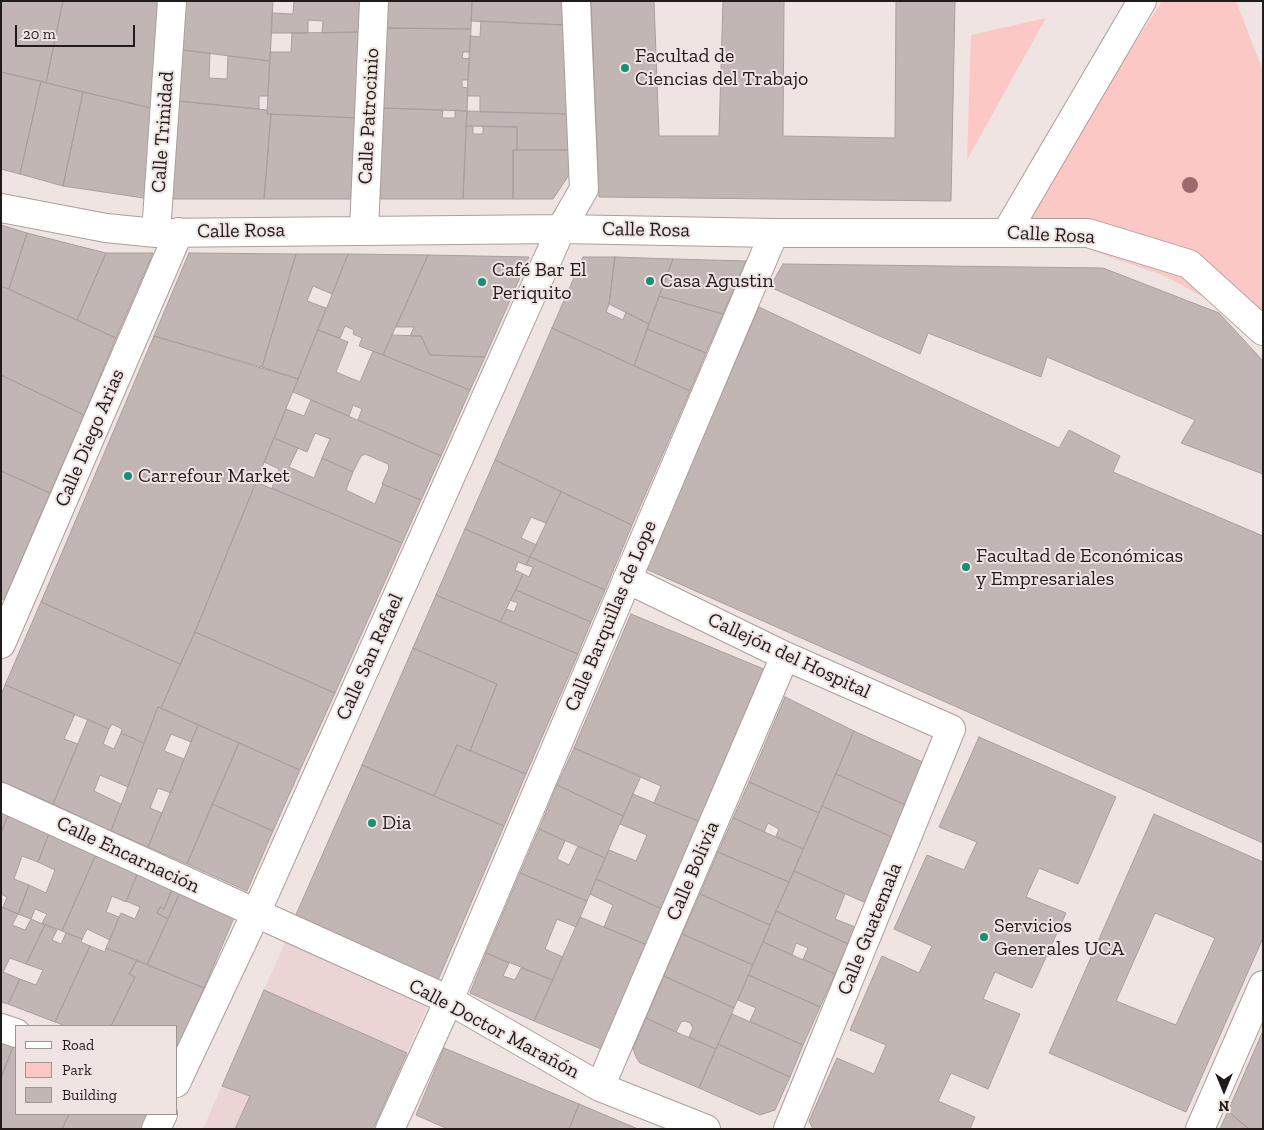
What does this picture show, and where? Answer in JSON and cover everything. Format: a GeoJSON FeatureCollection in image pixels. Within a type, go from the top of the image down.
{"type":"FeatureCollection","features":[{"type":"Feature","properties":{"kind":"street","name":"Calle Trinidad"},"geometry":{"type":"LineString","coordinates":[[167,232],[172,1]]}},
{"type":"Feature","properties":{"kind":"street","name":"Calle Patrocinio"},"geometry":{"type":"LineString","coordinates":[[364,230],[374,1]]}},
{"type":"Feature","properties":{"kind":"street","name":"Calle San Rafael"},"geometry":{"type":"LineString","coordinates":[[178,1079],[256,913],[561,229],[584,189],[576,1]]}},
{"type":"Feature","properties":{"kind":"street"},"geometry":{"type":"LineString","coordinates":[[1006,233],[1142,1]]}},
{"type":"Feature","properties":{"kind":"street","name":"Calle Rosa"},"geometry":{"type":"LineString","coordinates":[[1,208],[106,228],[167,232],[561,229],[774,233],[1088,233],[1189,264],[1263,331]]}},
{"type":"Feature","properties":{"kind":"street","name":"Calle Diego Arias"},"geometry":{"type":"LineString","coordinates":[[1,644],[167,232]]}},
{"type":"Feature","properties":{"kind":"street","name":"Calle Barquillas de Lope"},"geometry":{"type":"LineString","coordinates":[[390,1129],[449,1000],[774,233]]}},
{"type":"Feature","properties":{"kind":"street","name":"Callejón del Hospital"},"geometry":{"type":"LineString","coordinates":[[627,579],[785,656],[951,729]]}},
{"type":"Feature","properties":{"kind":"street","name":"Calle Bolivia"},"geometry":{"type":"LineString","coordinates":[[600,1087],[785,656]]}},
{"type":"Feature","properties":{"kind":"street","name":"Calle Guatemala"},"geometry":{"type":"LineString","coordinates":[[788,1129],[951,729]]}},
{"type":"Feature","properties":{"kind":"street","name":"Calle Encarnación"},"geometry":{"type":"LineString","coordinates":[[1,797],[256,913]]}},
{"type":"Feature","properties":{"kind":"street","name":"Calle Doctor Marañón"},"geometry":{"type":"LineString","coordinates":[[256,913],[449,1000],[600,1087],[706,1129]]}},
{"type":"Feature","properties":{"kind":"street"},"geometry":{"type":"LineString","coordinates":[[1200,1129],[1263,985]]}},
{"type":"Feature","properties":{"kind":"street"},"geometry":{"type":"LineString","coordinates":[[1,1028],[15,1033]]}},
{"type":"Feature","properties":{"kind":"street"},"geometry":{"type":"LineString","coordinates":[[156,1129],[163,1115]]}},
{"type":"Feature","properties":{"kind":"shaded area"},"geometry":{"type":"Polygon","coordinates":[[[285,942],[429,1003],[373,1129],[203,1129],[285,942]]]}},
{"type":"Feature","properties":{"kind":"green space"},"geometry":{"type":"Polygon","coordinates":[[[1162,1],[1236,1],[1263,71],[1263,330],[1165,276],[1018,225],[1162,1]]]}},
{"type":"Feature","properties":{"kind":"green space"},"geometry":{"type":"Polygon","coordinates":[[[1046,18],[967,160],[971,35],[1046,18]]]}},
{"type":"Feature","properties":{"kind":"building"},"geometry":{"type":"Polygon","coordinates":[[[1,1],[63,1],[46,83],[1,72],[1,1]]]}},
{"type":"Feature","properties":{"kind":"building"},"geometry":{"type":"Polygon","coordinates":[[[63,1],[159,1],[151,108],[46,83],[63,1]]]}},
{"type":"Feature","properties":{"kind":"building"},"geometry":{"type":"Polygon","coordinates":[[[185,1],[273,1],[270,61],[182,50],[185,1]]]}},
{"type":"Feature","properties":{"kind":"building"},"geometry":{"type":"Polygon","coordinates":[[[294,1],[362,1],[361,32],[322,33],[323,21],[308,20],[308,33],[271,33],[272,13],[293,14],[294,1]]]}},
{"type":"Feature","properties":{"kind":"building"},"geometry":{"type":"Polygon","coordinates":[[[388,1],[472,1],[471,29],[387,28],[388,1]]]}},
{"type":"Feature","properties":{"kind":"building"},"geometry":{"type":"Polygon","coordinates":[[[472,1],[564,1],[565,25],[471,21],[472,1]]]}},
{"type":"Feature","properties":{"kind":"building","name":"Facultad de Ciencias del Trabajo"},"geometry":{"type":"Polygon","coordinates":[[[591,1],[654,1],[659,136],[719,136],[723,1],[784,1],[783,136],[895,138],[896,1],[955,1],[951,201],[599,197],[591,1]]]}},
{"type":"Feature","properties":{"kind":"building"},"geometry":{"type":"Polygon","coordinates":[[[481,21],[565,25],[569,114],[480,112],[480,96],[467,96],[470,36],[480,37],[481,21]]]}},
{"type":"Feature","properties":{"kind":"building"},"geometry":{"type":"Polygon","coordinates":[[[387,28],[471,29],[470,52],[463,52],[462,58],[470,59],[468,80],[462,80],[462,87],[468,88],[467,111],[383,108],[387,28]]]}},
{"type":"Feature","properties":{"kind":"building"},"geometry":{"type":"Polygon","coordinates":[[[361,32],[357,118],[267,114],[270,52],[291,52],[292,33],[361,32]]]}},
{"type":"Feature","properties":{"kind":"building"},"geometry":{"type":"Polygon","coordinates":[[[182,50],[210,53],[209,78],[227,79],[228,56],[270,61],[268,96],[259,96],[259,109],[178,101],[182,50]]]}},
{"type":"Feature","properties":{"kind":"building"},"geometry":{"type":"Polygon","coordinates":[[[1,72],[41,81],[20,174],[1,169],[1,72]]]}},
{"type":"Feature","properties":{"kind":"building"},"geometry":{"type":"Polygon","coordinates":[[[41,81],[83,92],[63,186],[20,174],[41,81]]]}},
{"type":"Feature","properties":{"kind":"building"},"geometry":{"type":"Polygon","coordinates":[[[83,92],[151,108],[144,198],[63,186],[83,92]]]}},
{"type":"Feature","properties":{"kind":"building"},"geometry":{"type":"Polygon","coordinates":[[[178,101],[267,110],[267,114],[271,114],[264,199],[171,199],[178,101]]]}},
{"type":"Feature","properties":{"kind":"building"},"geometry":{"type":"Polygon","coordinates":[[[383,108],[443,110],[442,118],[455,118],[455,110],[467,111],[463,199],[380,199],[383,108]]]}},
{"type":"Feature","properties":{"kind":"building"},"geometry":{"type":"Polygon","coordinates":[[[467,111],[569,114],[570,150],[517,150],[517,127],[466,126],[467,111]]]}},
{"type":"Feature","properties":{"kind":"building"},"geometry":{"type":"Polygon","coordinates":[[[271,114],[357,118],[353,199],[264,199],[271,114]]]}},
{"type":"Feature","properties":{"kind":"building"},"geometry":{"type":"Polygon","coordinates":[[[466,126],[473,126],[473,134],[483,134],[483,126],[517,127],[517,150],[513,150],[513,199],[463,199],[466,126]]]}},
{"type":"Feature","properties":{"kind":"building"},"geometry":{"type":"Polygon","coordinates":[[[513,150],[570,150],[571,172],[553,199],[513,199],[513,150]]]}},
{"type":"Feature","properties":{"kind":"building"},"geometry":{"type":"Polygon","coordinates":[[[1,225],[27,233],[9,289],[1,286],[1,225]]]}},
{"type":"Feature","properties":{"kind":"building"},"geometry":{"type":"Polygon","coordinates":[[[27,233],[106,253],[77,320],[9,289],[27,233]]]}},
{"type":"Feature","properties":{"kind":"building"},"geometry":{"type":"Polygon","coordinates":[[[106,253],[153,253],[116,338],[77,320],[106,253]]]}},
{"type":"Feature","properties":{"kind":"building"},"geometry":{"type":"Polygon","coordinates":[[[189,253],[296,254],[262,367],[154,336],[189,253]]]}},
{"type":"Feature","properties":{"kind":"building"},"geometry":{"type":"Polygon","coordinates":[[[296,254],[348,254],[332,294],[313,286],[307,301],[326,308],[298,379],[262,367],[296,254]]]}},
{"type":"Feature","properties":{"kind":"building"},"geometry":{"type":"Polygon","coordinates":[[[348,254],[428,255],[383,355],[359,346],[362,338],[353,334],[354,330],[345,326],[340,338],[318,330],[348,254]]]}},
{"type":"Feature","properties":{"kind":"building"},"geometry":{"type":"Polygon","coordinates":[[[428,255],[529,257],[485,357],[430,355],[421,336],[410,336],[414,327],[396,327],[428,255]]]}},
{"type":"Feature","properties":{"kind":"building"},"geometry":{"type":"Polygon","coordinates":[[[583,257],[615,257],[609,304],[606,312],[623,320],[626,312],[649,324],[634,366],[552,328],[583,257]]]}},
{"type":"Feature","properties":{"kind":"building"},"geometry":{"type":"Polygon","coordinates":[[[615,257],[673,259],[649,324],[609,304],[615,257]]]}},
{"type":"Feature","properties":{"kind":"building"},"geometry":{"type":"Polygon","coordinates":[[[673,259],[746,261],[723,314],[659,296],[673,259]]]}},
{"type":"Feature","properties":{"kind":"building"},"geometry":{"type":"Polygon","coordinates":[[[783,264],[1103,268],[1219,313],[1263,361],[1263,474],[1181,443],[1195,420],[1047,357],[1041,377],[928,333],[920,354],[770,287],[783,264]]]}},
{"type":"Feature","properties":{"kind":"building"},"geometry":{"type":"Polygon","coordinates":[[[1,286],[116,338],[84,415],[1,375],[1,286]]]}},
{"type":"Feature","properties":{"kind":"building"},"geometry":{"type":"Polygon","coordinates":[[[659,296],[723,314],[706,353],[647,329],[659,296]]]}},
{"type":"Feature","properties":{"kind":"building","name":"Facultad de Económicas y Empresariales"},"geometry":{"type":"Polygon","coordinates":[[[759,307],[1059,448],[1069,430],[1120,456],[1113,472],[1263,536],[1263,843],[646,569],[759,307]]]}},
{"type":"Feature","properties":{"kind":"building"},"geometry":{"type":"Polygon","coordinates":[[[552,328],[690,391],[632,525],[495,460],[552,328]]]}},
{"type":"Feature","properties":{"kind":"building"},"geometry":{"type":"Polygon","coordinates":[[[647,329],[706,353],[690,391],[634,366],[647,329]]]}},
{"type":"Feature","properties":{"kind":"building"},"geometry":{"type":"Polygon","coordinates":[[[318,330],[348,342],[336,372],[360,382],[373,351],[470,390],[441,456],[358,420],[362,409],[353,405],[349,416],[293,392],[318,330]]]}},
{"type":"Feature","properties":{"kind":"building"},"geometry":{"type":"Polygon","coordinates":[[[392,335],[421,336],[430,355],[485,357],[470,390],[383,355],[392,335]]]}},
{"type":"Feature","properties":{"kind":"building"},"geometry":{"type":"Polygon","coordinates":[[[154,336],[298,379],[195,632],[180,664],[41,602],[154,336]]]}},
{"type":"Feature","properties":{"kind":"building"},"geometry":{"type":"Polygon","coordinates":[[[1,375],[84,415],[50,493],[1,471],[1,375]]]}},
{"type":"Feature","properties":{"kind":"building"},"geometry":{"type":"Polygon","coordinates":[[[311,400],[441,456],[421,500],[382,484],[389,468],[388,464],[365,454],[361,456],[353,472],[322,458],[330,439],[315,433],[307,452],[274,438],[286,409],[304,416],[311,400]]]}},
{"type":"Feature","properties":{"kind":"building"},"geometry":{"type":"Polygon","coordinates":[[[274,438],[298,448],[289,467],[314,478],[322,458],[353,472],[346,490],[375,504],[383,484],[421,500],[402,543],[272,488],[279,469],[264,462],[274,438]]]}},
{"type":"Feature","properties":{"kind":"building"},"geometry":{"type":"Polygon","coordinates":[[[495,460],[561,492],[546,523],[531,517],[521,538],[537,545],[530,557],[465,529],[495,460]]]}},
{"type":"Feature","properties":{"kind":"building"},"geometry":{"type":"Polygon","coordinates":[[[1,471],[50,493],[4,600],[1,598],[1,471]]]}},
{"type":"Feature","properties":{"kind":"building"},"geometry":{"type":"Polygon","coordinates":[[[256,482],[402,543],[335,693],[195,632],[256,482]]]}},
{"type":"Feature","properties":{"kind":"building"},"geometry":{"type":"Polygon","coordinates":[[[561,492],[632,525],[605,590],[530,557],[561,492]]]}},
{"type":"Feature","properties":{"kind":"building"},"geometry":{"type":"Polygon","coordinates":[[[465,529],[530,557],[526,565],[518,562],[515,570],[523,574],[500,622],[436,595],[465,529]]]}},
{"type":"Feature","properties":{"kind":"building"},"geometry":{"type":"Polygon","coordinates":[[[530,557],[605,590],[591,622],[516,590],[523,574],[529,577],[533,567],[526,565],[530,557]]]}},
{"type":"Feature","properties":{"kind":"building"},"geometry":{"type":"Polygon","coordinates":[[[516,590],[591,622],[578,654],[500,622],[507,609],[514,612],[518,603],[510,600],[516,590]]]}},
{"type":"Feature","properties":{"kind":"building"},"geometry":{"type":"Polygon","coordinates":[[[436,595],[578,654],[526,774],[470,751],[497,684],[413,648],[436,595]]]}},
{"type":"Feature","properties":{"kind":"building"},"geometry":{"type":"Polygon","coordinates":[[[41,602],[180,664],[161,708],[158,707],[144,743],[121,733],[122,729],[112,724],[109,729],[5,685],[41,602]]]}},
{"type":"Feature","properties":{"kind":"building"},"geometry":{"type":"Polygon","coordinates":[[[631,614],[766,670],[700,822],[654,803],[661,786],[574,748],[631,614]]]}},
{"type":"Feature","properties":{"kind":"building"},"geometry":{"type":"Polygon","coordinates":[[[195,632],[335,693],[300,770],[161,708],[195,632]]]}},
{"type":"Feature","properties":{"kind":"building"},"geometry":{"type":"Polygon","coordinates":[[[413,648],[497,684],[470,751],[457,745],[434,796],[362,765],[413,648]]]}},
{"type":"Feature","properties":{"kind":"building"},"geometry":{"type":"Polygon","coordinates":[[[5,685],[75,714],[64,739],[78,744],[53,804],[1,781],[1,695],[5,685]]]}},
{"type":"Feature","properties":{"kind":"building"},"geometry":{"type":"Polygon","coordinates":[[[785,697],[854,731],[819,813],[749,782],[785,697]]]}},
{"type":"Feature","properties":{"kind":"building"},"geometry":{"type":"Polygon","coordinates":[[[158,707],[198,725],[191,742],[171,734],[164,751],[184,759],[171,793],[158,788],[150,808],[162,813],[148,847],[111,831],[158,707]]]}},
{"type":"Feature","properties":{"kind":"building"},"geometry":{"type":"Polygon","coordinates":[[[88,719],[109,729],[103,744],[114,749],[121,733],[144,743],[128,787],[100,775],[94,791],[121,804],[111,831],[53,804],[88,719]]]}},
{"type":"Feature","properties":{"kind":"building"},"geometry":{"type":"Polygon","coordinates":[[[198,725],[239,743],[187,864],[148,847],[198,725]]]}},
{"type":"Feature","properties":{"kind":"building"},"geometry":{"type":"Polygon","coordinates":[[[854,731],[925,763],[908,806],[836,774],[854,731]]]}},
{"type":"Feature","properties":{"kind":"building","name":"Servicios Generales UCA"},"geometry":{"type":"Polygon","coordinates":[[[979,737],[1116,797],[1078,884],[1039,868],[1026,897],[1066,913],[1032,988],[995,972],[983,999],[1020,1014],[988,1089],[951,1073],[938,1101],[975,1117],[970,1129],[813,1129],[809,1121],[837,1058],[874,1074],[886,1045],[850,1030],[882,956],[919,973],[932,946],[894,929],[927,855],[964,870],[977,842],[939,827],[979,737]]]}},
{"type":"Feature","properties":{"kind":"building"},"geometry":{"type":"Polygon","coordinates":[[[239,743],[300,770],[273,831],[212,804],[239,743]]]}},
{"type":"Feature","properties":{"kind":"building"},"geometry":{"type":"Polygon","coordinates":[[[457,745],[526,774],[504,826],[434,796],[457,745]]]}},
{"type":"Feature","properties":{"kind":"building"},"geometry":{"type":"Polygon","coordinates":[[[574,748],[641,776],[623,816],[557,785],[574,748]]]}},
{"type":"Feature","properties":{"kind":"building"},"geometry":{"type":"Polygon","coordinates":[[[362,765],[504,826],[438,980],[294,919],[362,765]]]}},
{"type":"Feature","properties":{"kind":"building"},"geometry":{"type":"Polygon","coordinates":[[[836,774],[908,806],[894,838],[822,806],[836,774]]]}},
{"type":"Feature","properties":{"kind":"building"},"geometry":{"type":"Polygon","coordinates":[[[749,782],[819,813],[803,849],[776,836],[779,829],[768,823],[764,832],[733,818],[749,782]]]}},
{"type":"Feature","properties":{"kind":"building"},"geometry":{"type":"Polygon","coordinates":[[[557,785],[623,816],[605,858],[539,829],[557,785]]]}},
{"type":"Feature","properties":{"kind":"building"},"geometry":{"type":"Polygon","coordinates":[[[633,794],[700,822],[662,909],[596,879],[609,850],[636,861],[647,835],[620,824],[633,794]]]}},
{"type":"Feature","properties":{"kind":"building"},"geometry":{"type":"Polygon","coordinates":[[[212,804],[273,831],[247,891],[187,864],[212,804]]]}},
{"type":"Feature","properties":{"kind":"building"},"geometry":{"type":"Polygon","coordinates":[[[822,806],[894,838],[866,903],[794,871],[822,806]]]}},
{"type":"Feature","properties":{"kind":"building"},"geometry":{"type":"Polygon","coordinates":[[[1,810],[9,813],[1,833],[1,810]]]}},
{"type":"Feature","properties":{"kind":"building"},"geometry":{"type":"Polygon","coordinates":[[[9,813],[50,831],[38,862],[22,856],[14,879],[29,885],[18,914],[3,907],[7,897],[1,894],[1,833],[9,813]]]}},
{"type":"Feature","properties":{"kind":"building"},"geometry":{"type":"Polygon","coordinates":[[[1154,814],[1263,862],[1263,938],[1186,1112],[1049,1053],[1154,814]],[[1155,913],[1116,1001],[1176,1025],[1215,938],[1155,913]]]}},
{"type":"Feature","properties":{"kind":"building"},"geometry":{"type":"Polygon","coordinates":[[[733,818],[803,849],[789,882],[718,852],[733,818]]]}},
{"type":"Feature","properties":{"kind":"building"},"geometry":{"type":"Polygon","coordinates":[[[539,829],[565,841],[557,859],[569,865],[578,846],[605,858],[587,901],[520,873],[539,829]]]}},
{"type":"Feature","properties":{"kind":"building"},"geometry":{"type":"Polygon","coordinates":[[[50,831],[97,852],[62,931],[42,923],[47,914],[35,909],[31,919],[18,914],[29,885],[46,893],[55,870],[38,862],[50,831]]]}},
{"type":"Feature","properties":{"kind":"building"},"geometry":{"type":"Polygon","coordinates":[[[97,852],[139,870],[126,902],[112,896],[106,912],[119,917],[110,940],[87,929],[82,939],[62,931],[97,852]]]}},
{"type":"Feature","properties":{"kind":"building"},"geometry":{"type":"Polygon","coordinates":[[[718,852],[789,882],[770,925],[700,894],[718,852]]]}},
{"type":"Feature","properties":{"kind":"building"},"geometry":{"type":"Polygon","coordinates":[[[139,870],[174,885],[164,909],[160,907],[157,913],[168,919],[147,965],[106,948],[121,913],[135,919],[140,907],[126,901],[139,870]]]}},
{"type":"Feature","properties":{"kind":"building"},"geometry":{"type":"Polygon","coordinates":[[[794,871],[845,894],[835,919],[855,927],[848,944],[776,911],[794,871]]]}},
{"type":"Feature","properties":{"kind":"building"},"geometry":{"type":"Polygon","coordinates":[[[520,873],[587,901],[576,927],[557,919],[545,949],[563,957],[553,980],[486,953],[520,873]]]}},
{"type":"Feature","properties":{"kind":"building"},"geometry":{"type":"Polygon","coordinates":[[[596,879],[662,909],[647,945],[604,927],[613,905],[590,894],[596,879]]]}},
{"type":"Feature","properties":{"kind":"building"},"geometry":{"type":"Polygon","coordinates":[[[174,885],[182,888],[168,919],[157,913],[160,907],[164,909],[174,885]]]}},
{"type":"Feature","properties":{"kind":"building"},"geometry":{"type":"Polygon","coordinates":[[[182,888],[236,913],[204,988],[147,965],[182,888]]]}},
{"type":"Feature","properties":{"kind":"building"},"geometry":{"type":"Polygon","coordinates":[[[700,894],[770,925],[753,965],[682,934],[700,894]]]}},
{"type":"Feature","properties":{"kind":"building"},"geometry":{"type":"Polygon","coordinates":[[[1,907],[18,914],[12,925],[25,930],[31,919],[45,925],[26,964],[10,958],[3,972],[20,979],[8,1004],[1,1002],[1,907]]]}},
{"type":"Feature","properties":{"kind":"building"},"geometry":{"type":"Polygon","coordinates":[[[776,911],[848,944],[835,974],[803,959],[808,948],[796,943],[792,955],[763,942],[776,911]]]}},
{"type":"Feature","properties":{"kind":"building"},"geometry":{"type":"Polygon","coordinates":[[[580,917],[647,945],[601,1049],[534,1021],[580,917]]]}},
{"type":"Feature","properties":{"kind":"building"},"geometry":{"type":"Polygon","coordinates":[[[45,925],[57,930],[52,940],[61,944],[66,933],[82,939],[81,942],[90,946],[55,1022],[8,1004],[20,979],[36,985],[43,970],[26,964],[45,925]]]}},
{"type":"Feature","properties":{"kind":"building"},"geometry":{"type":"Polygon","coordinates":[[[682,934],[753,965],[734,1008],[664,976],[682,934]]]}},
{"type":"Feature","properties":{"kind":"building"},"geometry":{"type":"Polygon","coordinates":[[[763,942],[835,974],[820,1007],[748,975],[763,942]]]}},
{"type":"Feature","properties":{"kind":"building"},"geometry":{"type":"Polygon","coordinates":[[[90,946],[105,952],[106,948],[137,960],[129,974],[135,977],[111,1025],[63,1025],[55,1022],[90,946]]]}},
{"type":"Feature","properties":{"kind":"building"},"geometry":{"type":"Polygon","coordinates":[[[486,953],[509,963],[503,976],[515,980],[521,968],[553,980],[534,1021],[470,993],[486,953]]]}},
{"type":"Feature","properties":{"kind":"building"},"geometry":{"type":"Polygon","coordinates":[[[137,960],[204,988],[178,1047],[178,1025],[111,1025],[135,977],[129,974],[137,960]]]}},
{"type":"Feature","properties":{"kind":"building"},"geometry":{"type":"Polygon","coordinates":[[[748,975],[820,1007],[803,1045],[750,1021],[756,1008],[738,1000],[748,975]]]}},
{"type":"Feature","properties":{"kind":"building"},"geometry":{"type":"Polygon","coordinates":[[[664,976],[734,1008],[716,1049],[689,1037],[693,1028],[690,1023],[681,1022],[676,1032],[646,1018],[664,976]]]}},
{"type":"Feature","properties":{"kind":"building"},"geometry":{"type":"Polygon","coordinates":[[[264,990],[407,1053],[373,1129],[235,1129],[250,1096],[222,1086],[264,990]]]}},
{"type":"Feature","properties":{"kind":"building"},"geometry":{"type":"Polygon","coordinates":[[[732,1014],[803,1045],[790,1077],[718,1044],[732,1014]]]}},
{"type":"Feature","properties":{"kind":"building"},"geometry":{"type":"Polygon","coordinates":[[[646,1018],[716,1049],[699,1088],[640,1063],[633,1049],[646,1018]]]}},
{"type":"Feature","properties":{"kind":"building"},"geometry":{"type":"Polygon","coordinates":[[[1263,1031],[1263,1129],[1249,1129],[1228,1111],[1263,1031]]]}},
{"type":"Feature","properties":{"kind":"building"},"geometry":{"type":"Polygon","coordinates":[[[1,1034],[15,1039],[15,1042],[1,1078],[1,1034]]]}},
{"type":"Feature","properties":{"kind":"building"},"geometry":{"type":"Polygon","coordinates":[[[15,1042],[15,1115],[69,1115],[62,1129],[1,1129],[1,1078],[15,1042]]]}},
{"type":"Feature","properties":{"kind":"building"},"geometry":{"type":"Polygon","coordinates":[[[718,1044],[790,1077],[775,1110],[760,1115],[699,1088],[718,1044]]]}},
{"type":"Feature","properties":{"kind":"building"},"geometry":{"type":"Polygon","coordinates":[[[444,1048],[579,1104],[569,1129],[448,1129],[416,1115],[444,1048]]]}},
{"type":"Feature","properties":{"kind":"building"},"geometry":{"type":"Polygon","coordinates":[[[579,1104],[638,1129],[569,1129],[579,1104]]]}},
{"type":"Feature","properties":{"kind":"building"},"geometry":{"type":"Polygon","coordinates":[[[1228,1111],[1249,1129],[1220,1129],[1228,1111]]]}},
{"type":"Feature","properties":{"kind":"building"},"geometry":{"type":"Polygon","coordinates":[[[69,1115],[149,1115],[143,1129],[62,1129],[69,1115]]]}},
{"type":"Feature","properties":{"kind":"place","name":"Facultad de Ciencias del Trabajo"},"geometry":{"type":"Point","coordinates":[625,68]}},
{"type":"Feature","properties":{"kind":"place","name":"Casa Agustin"},"geometry":{"type":"Point","coordinates":[650,281]}},
{"type":"Feature","properties":{"kind":"place","name":"Café Bar El Periquito"},"geometry":{"type":"Point","coordinates":[482,282]}},
{"type":"Feature","properties":{"kind":"place","name":"Carrefour Market"},"geometry":{"type":"Point","coordinates":[128,476]}},
{"type":"Feature","properties":{"kind":"place","name":"Facultad de Económicas y Empresariales"},"geometry":{"type":"Point","coordinates":[966,567]}},
{"type":"Feature","properties":{"kind":"place","name":"Dia"},"geometry":{"type":"Point","coordinates":[372,823]}},
{"type":"Feature","properties":{"kind":"place","name":"Servicios Generales UCA"},"geometry":{"type":"Point","coordinates":[984,937]}}]}
